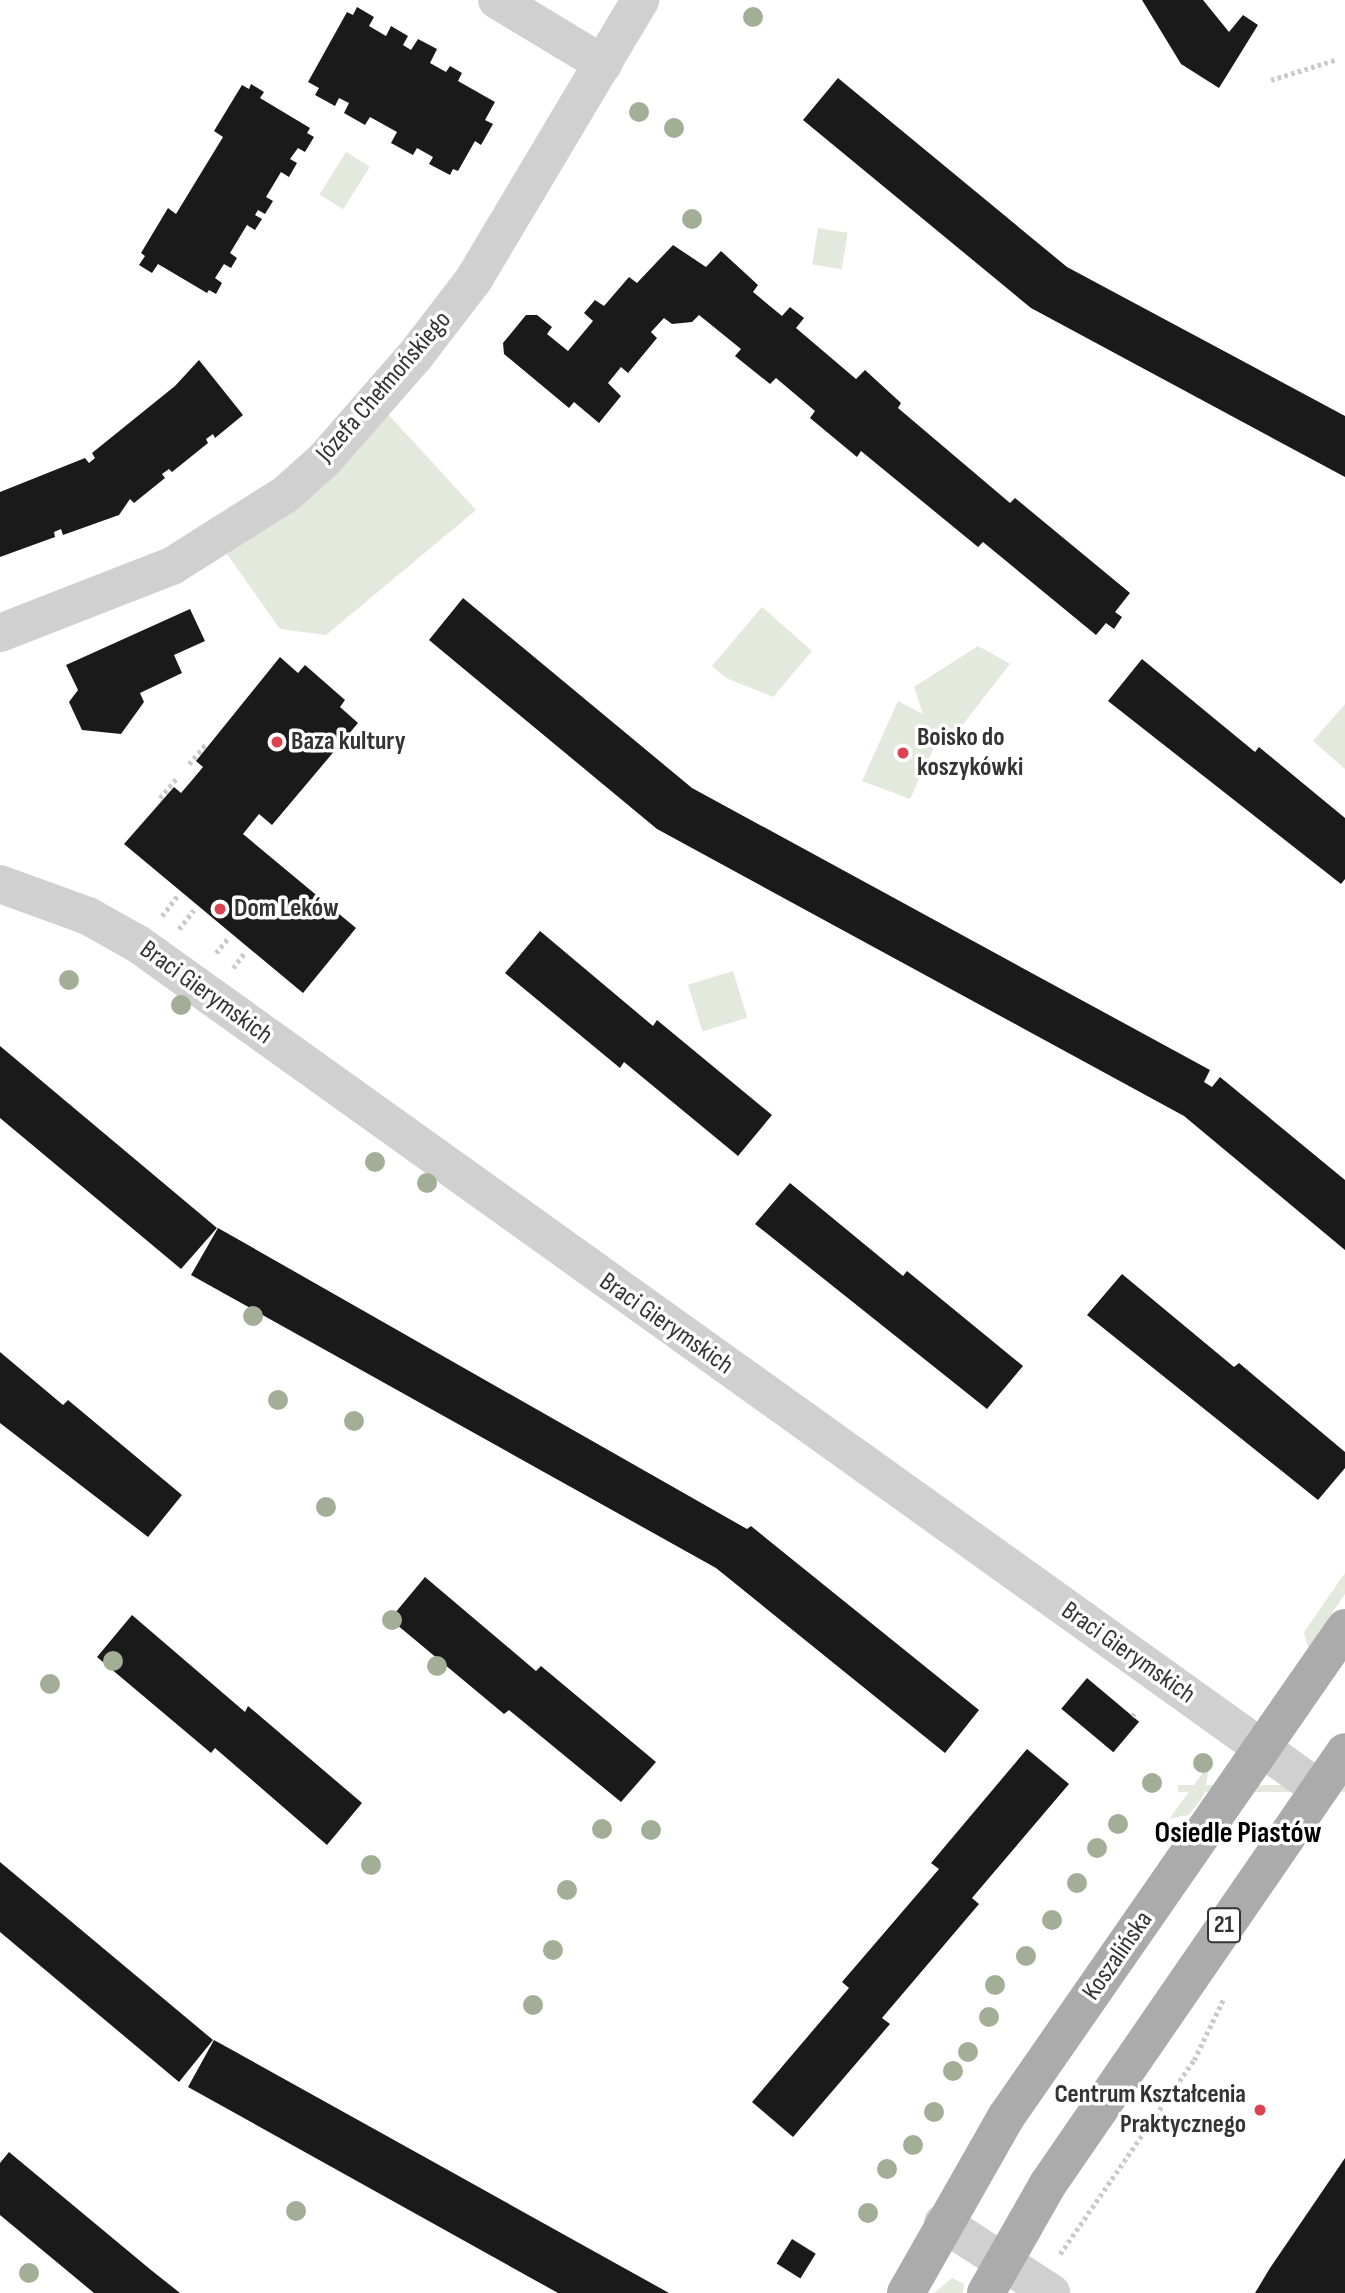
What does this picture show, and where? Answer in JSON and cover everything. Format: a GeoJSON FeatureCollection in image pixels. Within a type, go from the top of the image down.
{"type":"FeatureCollection","features":[{"type":"Feature","properties":{"kind":"main road","name":"Koszalińska"},"geometry":{"type":"LineString","coordinates":[[906,2293],[943,2223],[1006,2117],[1345,1628]]}},
{"type":"Feature","properties":{"kind":"main road","name":"21"},"geometry":{"type":"LineString","coordinates":[[995,2278],[1055,2173],[1345,1752]]}},
{"type":"Feature","properties":{"kind":"street"},"geometry":{"type":"LineString","coordinates":[[497,0],[603,64]]}},
{"type":"Feature","properties":{"kind":"street","name":"Józefa Chełmońskiego"},"geometry":{"type":"LineString","coordinates":[[0,633],[172,566],[286,494],[325,458],[415,356],[474,278],[640,0]]}},
{"type":"Feature","properties":{"kind":"street","name":"Braci Gierymskich"},"geometry":{"type":"LineString","coordinates":[[0,884],[126,935],[1319,1789]]}},
{"type":"Feature","properties":{"kind":"street"},"geometry":{"type":"LineString","coordinates":[[943,2223],[995,2278],[1051,2293]]}},
{"type":"Feature","properties":{"kind":"path"},"geometry":{"type":"LineString","coordinates":[[1271,80],[1335,60]]}},
{"type":"Feature","properties":{"kind":"path"},"geometry":{"type":"LineString","coordinates":[[189,764],[205,744]]}},
{"type":"Feature","properties":{"kind":"path"},"geometry":{"type":"LineString","coordinates":[[160,798],[176,779]]}},
{"type":"Feature","properties":{"kind":"path"},"geometry":{"type":"LineString","coordinates":[[162,917],[177,897]]}},
{"type":"Feature","properties":{"kind":"path"},"geometry":{"type":"LineString","coordinates":[[178,930],[194,910]]}},
{"type":"Feature","properties":{"kind":"path"},"geometry":{"type":"LineString","coordinates":[[213,957],[229,937]]}},
{"type":"Feature","properties":{"kind":"path"},"geometry":{"type":"LineString","coordinates":[[230,971],[246,951]]}},
{"type":"Feature","properties":{"kind":"path"},"geometry":{"type":"LineString","coordinates":[[1059,2256],[1194,2060],[1228,1992]]}},
{"type":"Feature","properties":{"kind":"shaded area"},"geometry":{"type":"Polygon","coordinates":[[[346,152],[370,167],[343,209],[320,194],[346,152]]]}},
{"type":"Feature","properties":{"kind":"shaded area"},"geometry":{"type":"Polygon","coordinates":[[[818,228],[848,233],[842,269],[812,265],[818,228]]]}},
{"type":"Feature","properties":{"kind":"shaded area"},"geometry":{"type":"Polygon","coordinates":[[[388,414],[476,510],[326,635],[280,629],[227,554],[388,414]]]}},
{"type":"Feature","properties":{"kind":"shaded area"},"geometry":{"type":"Polygon","coordinates":[[[762,607],[812,651],[773,697],[726,678],[712,666],[762,607]]]}},
{"type":"Feature","properties":{"kind":"shaded area"},"geometry":{"type":"Polygon","coordinates":[[[978,646],[1010,664],[957,732],[944,726],[910,799],[862,781],[898,701],[923,714],[914,687],[978,646]]]}},
{"type":"Feature","properties":{"kind":"shaded area"},"geometry":{"type":"Polygon","coordinates":[[[1345,704],[1345,769],[1313,741],[1345,704]]]}},
{"type":"Feature","properties":{"kind":"shaded area"},"geometry":{"type":"Polygon","coordinates":[[[733,971],[747,1018],[702,1032],[688,985],[733,971]]]}},
{"type":"Feature","properties":{"kind":"shaded area"},"geometry":{"type":"Polygon","coordinates":[[[1345,1573],[1345,1594],[1308,1648],[1304,1632],[1345,1573]]]}},
{"type":"Feature","properties":{"kind":"shaded area"},"geometry":{"type":"Polygon","coordinates":[[[1210,1763],[1204,1795],[1189,1815],[1169,1819],[1210,1763]]]}},
{"type":"Feature","properties":{"kind":"shaded area"},"geometry":{"type":"Polygon","coordinates":[[[1178,1785],[1345,1785],[1345,1792],[1178,1792],[1178,1785]]]}},
{"type":"Feature","properties":{"kind":"shaded area"},"geometry":{"type":"Polygon","coordinates":[[[952,2278],[964,2284],[963,2293],[934,2293],[952,2278]]]}},
{"type":"Feature","properties":{"kind":"building"},"geometry":{"type":"Polygon","coordinates":[[[1142,0],[1203,0],[1229,32],[1243,15],[1258,25],[1219,88],[1181,64],[1142,0]]]}},
{"type":"Feature","properties":{"kind":"building"},"geometry":{"type":"Polygon","coordinates":[[[357,7],[374,17],[369,26],[386,36],[391,26],[408,36],[403,45],[411,50],[418,39],[437,49],[430,63],[446,72],[450,66],[462,73],[458,81],[495,102],[485,120],[493,124],[481,145],[475,141],[458,171],[453,169],[450,175],[429,164],[433,157],[417,148],[413,155],[391,143],[397,132],[370,117],[365,125],[344,113],[349,103],[339,98],[335,106],[315,95],[319,88],[308,82],[347,12],[353,15],[357,7]]]}},
{"type":"Feature","properties":{"kind":"building"},"geometry":{"type":"Polygon","coordinates":[[[838,78],[1067,267],[1345,416],[1345,477],[1031,308],[803,120],[838,78]]]}},
{"type":"Feature","properties":{"kind":"building"},"geometry":{"type":"Polygon","coordinates":[[[251,84],[264,92],[260,98],[310,128],[307,133],[314,137],[305,152],[298,148],[290,159],[297,163],[289,177],[281,172],[266,197],[273,201],[265,214],[258,210],[255,215],[262,219],[255,230],[247,225],[230,253],[237,258],[231,268],[224,264],[215,278],[222,283],[216,294],[209,290],[207,293],[158,264],[152,273],[139,265],[145,256],[141,253],[168,208],[176,214],[223,137],[214,131],[242,85],[249,89],[251,84]]]}},
{"type":"Feature","properties":{"kind":"building"},"geometry":{"type":"Polygon","coordinates":[[[673,245],[706,267],[721,251],[758,285],[753,292],[782,316],[790,307],[804,318],[796,328],[856,379],[865,370],[901,403],[898,408],[1010,503],[1015,498],[1130,593],[1115,612],[1122,617],[1114,629],[1106,623],[1096,635],[983,542],[978,547],[861,451],[857,457],[810,418],[815,411],[776,378],[770,384],[735,356],[741,349],[699,315],[692,322],[672,324],[664,318],[651,332],[657,338],[628,373],[621,367],[608,383],[621,396],[599,423],[574,402],[569,408],[504,354],[503,343],[526,315],[537,315],[552,327],[547,334],[568,351],[593,321],[584,313],[595,300],[604,306],[629,277],[637,283],[673,245]]]}},
{"type":"Feature","properties":{"kind":"building"},"geometry":{"type":"Polygon","coordinates":[[[199,360],[243,415],[215,438],[213,434],[206,439],[208,443],[172,472],[169,469],[162,474],[165,478],[134,503],[130,499],[119,515],[63,535],[61,529],[54,532],[55,537],[0,557],[0,492],[85,458],[89,463],[95,458],[92,453],[175,386],[199,360]]]}},
{"type":"Feature","properties":{"kind":"building"},"geometry":{"type":"Polygon","coordinates":[[[463,598],[692,788],[1210,1070],[1204,1082],[1212,1087],[1220,1077],[1345,1180],[1345,1250],[1184,1116],[657,829],[429,640],[463,598]]]}},
{"type":"Feature","properties":{"kind":"building"},"geometry":{"type":"Polygon","coordinates":[[[190,609],[205,641],[174,655],[182,673],[140,693],[144,702],[121,734],[82,730],[69,702],[78,690],[66,665],[190,609]]]}},
{"type":"Feature","properties":{"kind":"building"},"geometry":{"type":"Polygon","coordinates":[[[280,657],[298,673],[305,665],[345,700],[340,707],[358,723],[272,825],[259,814],[243,834],[356,928],[303,993],[124,844],[174,787],[181,793],[193,779],[203,767],[196,761],[280,657]]]}},
{"type":"Feature","properties":{"kind":"building"},"geometry":{"type":"Polygon","coordinates":[[[1142,659],[1255,752],[1259,747],[1345,818],[1345,879],[1341,884],[1108,701],[1142,659]]]}},
{"type":"Feature","properties":{"kind":"building"},"geometry":{"type":"Polygon","coordinates":[[[540,931],[653,1026],[657,1020],[772,1115],[738,1156],[624,1062],[620,1068],[505,973],[540,931]]]}},
{"type":"Feature","properties":{"kind":"building"},"geometry":{"type":"Polygon","coordinates":[[[0,1046],[217,1228],[181,1269],[0,1118],[0,1046]]]}},
{"type":"Feature","properties":{"kind":"building"},"geometry":{"type":"Polygon","coordinates":[[[790,1183],[903,1276],[907,1271],[1023,1366],[987,1409],[755,1224],[790,1183]]]}},
{"type":"Feature","properties":{"kind":"building"},"geometry":{"type":"Polygon","coordinates":[[[218,1228],[747,1529],[751,1526],[979,1710],[945,1753],[716,1568],[191,1275],[218,1228]]]}},
{"type":"Feature","properties":{"kind":"building"},"geometry":{"type":"Polygon","coordinates":[[[1122,1274],[1234,1367],[1239,1363],[1345,1452],[1345,1468],[1318,1500],[1087,1315],[1122,1274]]]}},
{"type":"Feature","properties":{"kind":"building"},"geometry":{"type":"Polygon","coordinates":[[[0,1352],[63,1405],[68,1400],[182,1495],[148,1537],[0,1423],[0,1352]]]}},
{"type":"Feature","properties":{"kind":"building"},"geometry":{"type":"Polygon","coordinates":[[[425,1577],[536,1671],[541,1666],[656,1762],[621,1802],[509,1710],[504,1714],[390,1619],[425,1577]]]}},
{"type":"Feature","properties":{"kind":"building"},"geometry":{"type":"Polygon","coordinates":[[[132,1615],[245,1712],[248,1706],[362,1803],[327,1845],[215,1748],[211,1753],[97,1657],[132,1615]]]}},
{"type":"Feature","properties":{"kind":"building"},"geometry":{"type":"Polygon","coordinates":[[[1087,1678],[1139,1722],[1113,1752],[1061,1709],[1087,1678]]]}},
{"type":"Feature","properties":{"kind":"building"},"geometry":{"type":"Polygon","coordinates":[[[1027,1749],[1069,1784],[972,1898],[979,1904],[882,2018],[890,2024],[793,2137],[752,2102],[849,1988],[842,1982],[939,1869],[931,1863],[1027,1749]]]}},
{"type":"Feature","properties":{"kind":"building"},"geometry":{"type":"Polygon","coordinates":[[[0,1862],[213,2040],[179,2082],[0,1932],[0,1862]]]}},
{"type":"Feature","properties":{"kind":"building"},"geometry":{"type":"Polygon","coordinates":[[[214,2040],[669,2293],[558,2293],[188,2087],[214,2040]]]}},
{"type":"Feature","properties":{"kind":"building"},"geometry":{"type":"Polygon","coordinates":[[[9,2152],[180,2293],[94,2293],[0,2215],[0,2163],[9,2152]]]}},
{"type":"Feature","properties":{"kind":"building"},"geometry":{"type":"Polygon","coordinates":[[[1345,2158],[1345,2293],[1255,2293],[1270,2268],[1345,2158]]]}},
{"type":"Feature","properties":{"kind":"building"},"geometry":{"type":"Polygon","coordinates":[[[792,2239],[816,2254],[800,2278],[777,2264],[792,2239]]]}},
{"type":"Feature","properties":{"kind":"place","name":"Baza kultury"},"geometry":{"type":"Point","coordinates":[277,742]}},
{"type":"Feature","properties":{"kind":"place","name":"Boisko do koszykówki"},"geometry":{"type":"Point","coordinates":[903,753]}},
{"type":"Feature","properties":{"kind":"place","name":"Dom Leków"},"geometry":{"type":"Point","coordinates":[220,909]}},
{"type":"Feature","properties":{"kind":"place","name":"Centrum Kształcenia Praktycznego"},"geometry":{"type":"Point","coordinates":[1260,2110]}},
{"type":"Feature","properties":{"kind":"district","name":"Osiedle Piastów"},"geometry":{"type":"Point","coordinates":[1238,1833]}}]}
